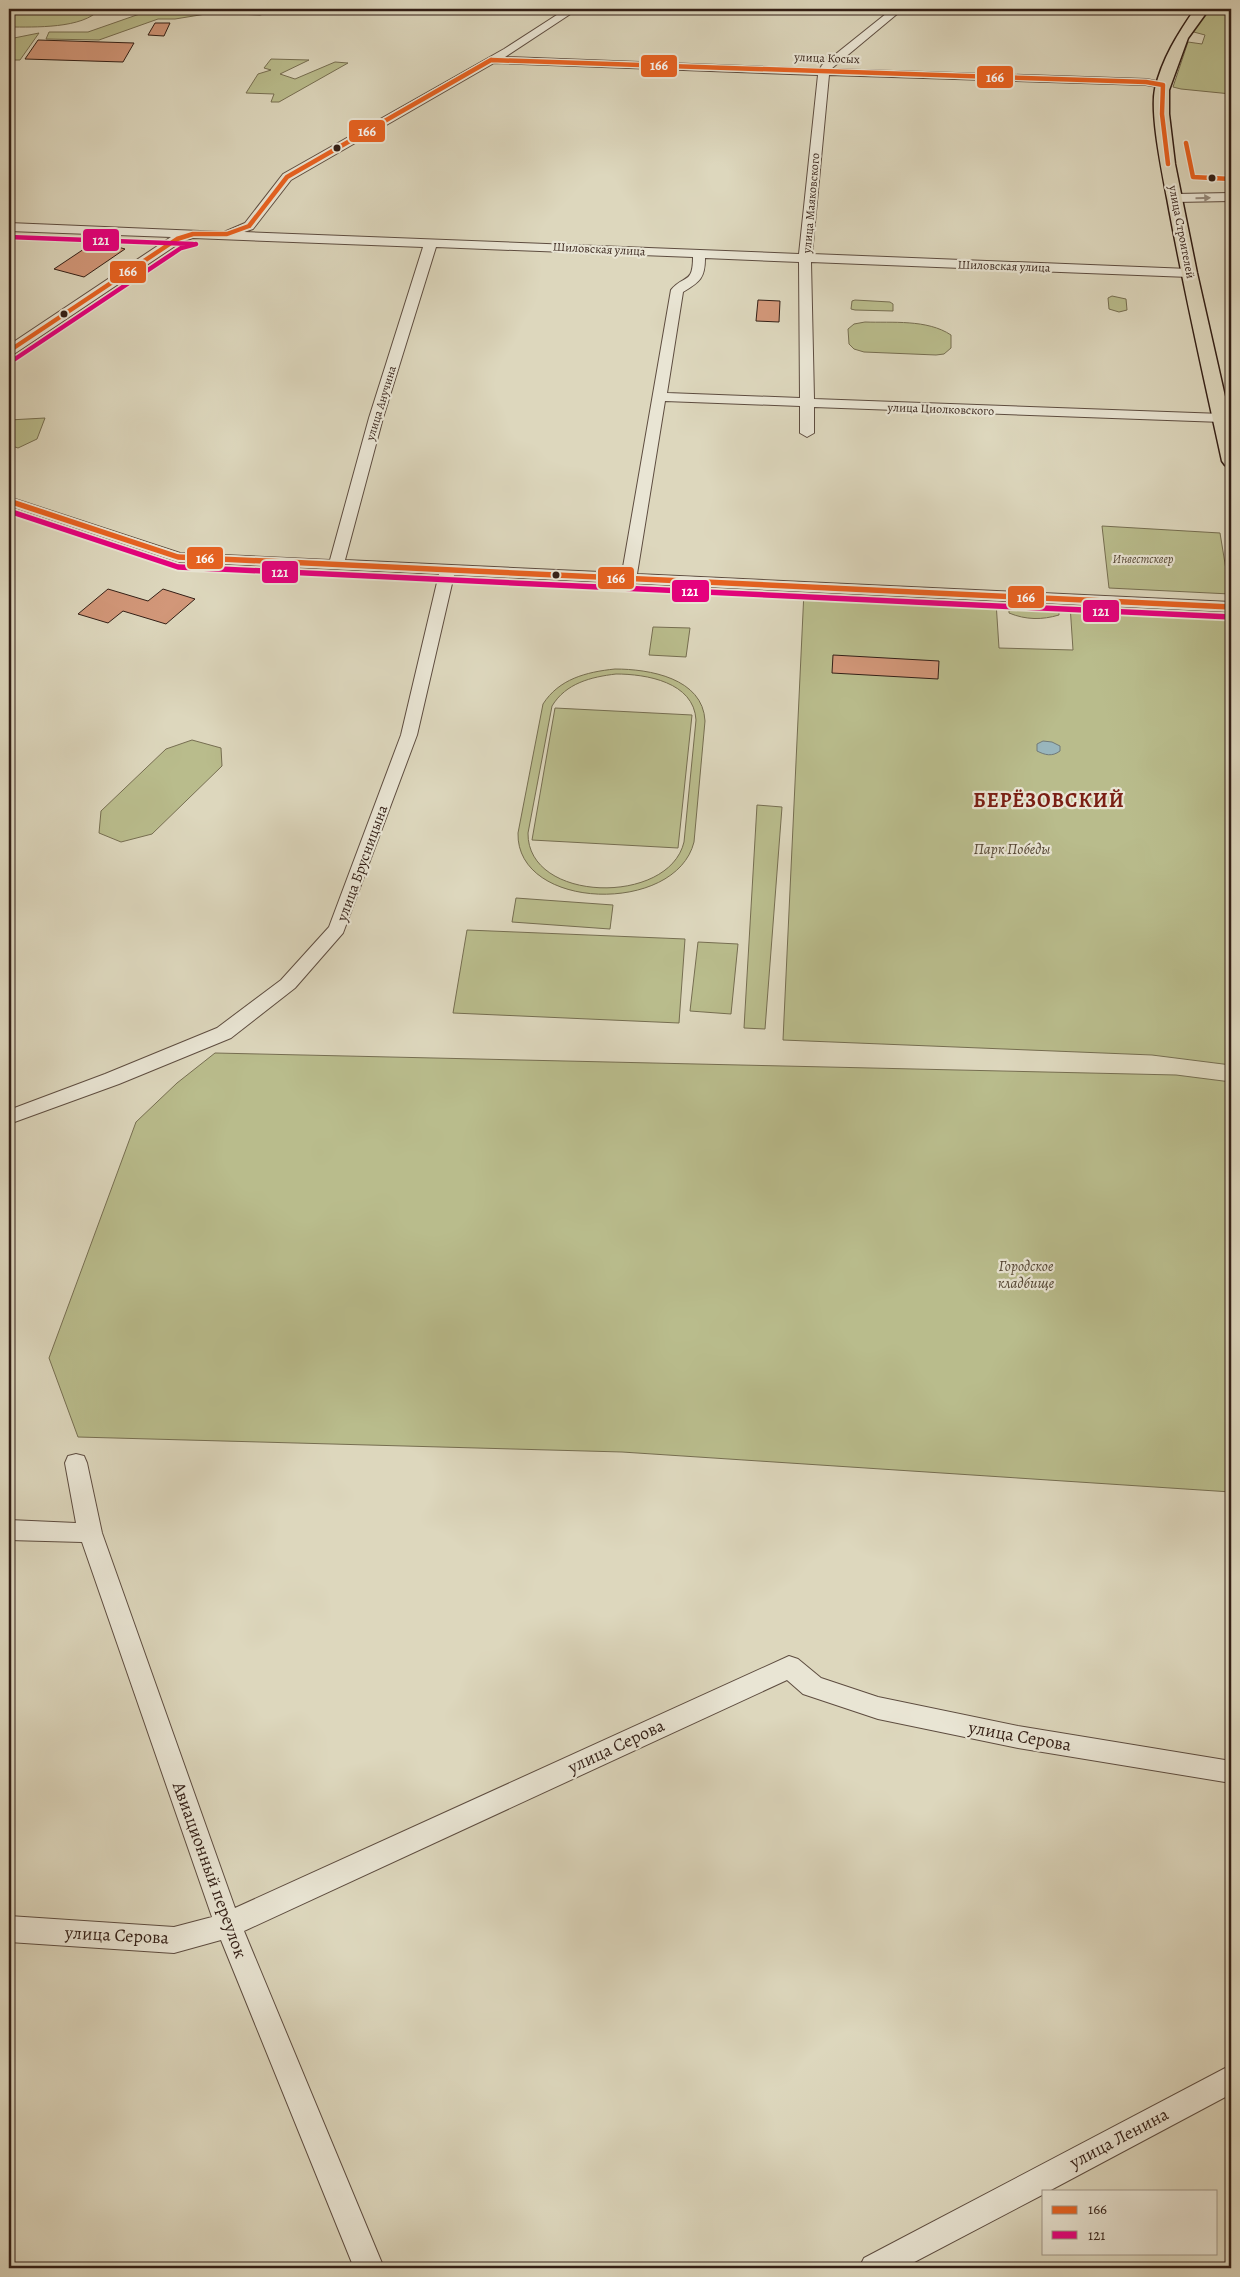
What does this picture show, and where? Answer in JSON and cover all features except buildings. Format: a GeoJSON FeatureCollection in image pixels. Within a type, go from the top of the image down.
{"type":"FeatureCollection","features":[{"type":"Feature","properties":{"kind":"main road","name":"улица Строителей"},"geometry":{"type":"LineString","coordinates":[[1202,9],[1181,38],[1163,85],[1162,114],[1189,273],[1231,461]]}},
{"type":"Feature","properties":{"kind":"street"},"geometry":{"type":"LineString","coordinates":[[227,234],[249,226],[288,176],[523,42],[573,9]]}},
{"type":"Feature","properties":{"kind":"street"},"geometry":{"type":"LineString","coordinates":[[824,72],[828,66],[898,9]]}},
{"type":"Feature","properties":{"kind":"street","name":"улица Косых"},"geometry":{"type":"LineString","coordinates":[[491,60],[550,64],[1146,82],[1163,85]]}},
{"type":"Feature","properties":{"kind":"street","name":"улица Маяковского"},"geometry":{"type":"LineString","coordinates":[[807,433],[806,259],[824,72]]}},
{"type":"Feature","properties":{"kind":"street"},"geometry":{"type":"LineString","coordinates":[[1175,198],[1231,197]]}},
{"type":"Feature","properties":{"kind":"street","name":"Шиловская улица"},"geometry":{"type":"LineString","coordinates":[[9,227],[1189,273]]}},
{"type":"Feature","properties":{"kind":"street"},"geometry":{"type":"LineString","coordinates":[[9,351],[177,239],[193,234]]}},
{"type":"Feature","properties":{"kind":"street","name":"улица Анучина"},"geometry":{"type":"LineString","coordinates":[[336,565],[376,418],[431,242]]}},
{"type":"Feature","properties":{"kind":"street"},"geometry":{"type":"LineString","coordinates":[[629,579],[677,290],[691,282],[699,272],[698,254]]}},
{"type":"Feature","properties":{"kind":"street","name":"улица Циолковского"},"geometry":{"type":"LineString","coordinates":[[660,397],[1222,418]]}},
{"type":"Feature","properties":{"kind":"street"},"geometry":{"type":"LineString","coordinates":[[9,502],[178,557],[629,579],[788,584],[1231,607]]}},
{"type":"Feature","properties":{"kind":"street","name":"улица Брусницына"},"geometry":{"type":"LineString","coordinates":[[9,1117],[112,1079],[224,1033],[288,984],[337,929],[409,734],[442,588],[448,570]]}},
{"type":"Feature","properties":{"kind":"street","name":"Авиационный переулок"},"geometry":{"type":"LineString","coordinates":[[76,1463],[90,1533],[228,1925],[369,2268]]}},
{"type":"Feature","properties":{"kind":"street"},"geometry":{"type":"LineString","coordinates":[[9,1530],[90,1533]]}},
{"type":"Feature","properties":{"kind":"street","name":"улица Серова"},"geometry":{"type":"LineString","coordinates":[[9,1929],[174,1940],[228,1925],[789,1667],[812,1686],[878,1708],[1018,1737],[1231,1772]]}},
{"type":"Feature","properties":{"kind":"street","name":"улица Ленина"},"geometry":{"type":"LineString","coordinates":[[874,2268],[1231,2079]]}},
{"type":"Feature","properties":{"kind":"green space"},"geometry":{"type":"Polygon","coordinates":[[[9,9],[100,9],[92,16],[58,26],[9,27],[9,9]]]}},
{"type":"Feature","properties":{"kind":"green space"},"geometry":{"type":"Polygon","coordinates":[[[265,9],[264,14],[260,15],[212,13],[175,19],[158,19],[99,40],[46,39],[49,32],[88,32],[151,10],[265,9]]]}},
{"type":"Feature","properties":{"kind":"green space"},"geometry":{"type":"Polygon","coordinates":[[[1211,9],[1231,9],[1231,94],[1173,87],[1188,42],[1202,44],[1205,35],[1190,31],[1211,9]]]}},
{"type":"Feature","properties":{"kind":"green space"},"geometry":{"type":"Polygon","coordinates":[[[39,33],[20,60],[9,60],[9,39],[39,33]]]}},
{"type":"Feature","properties":{"kind":"green space"},"geometry":{"type":"Polygon","coordinates":[[[271,59],[309,60],[280,74],[295,79],[335,62],[348,63],[279,102],[271,102],[274,94],[246,93],[258,74],[271,70],[264,68],[271,59]]]}},
{"type":"Feature","properties":{"kind":"green space"},"geometry":{"type":"Polygon","coordinates":[[[1112,296],[1126,299],[1127,310],[1119,312],[1109,309],[1108,298],[1112,296]]]}},
{"type":"Feature","properties":{"kind":"green space"},"geometry":{"type":"Polygon","coordinates":[[[852,301],[890,302],[893,304],[893,311],[851,309],[852,301]]]}},
{"type":"Feature","properties":{"kind":"green space"},"geometry":{"type":"Polygon","coordinates":[[[865,322],[909,323],[931,326],[951,335],[951,348],[944,354],[936,355],[864,352],[854,349],[849,344],[848,329],[854,324],[865,322]]]}},
{"type":"Feature","properties":{"kind":"green space"},"geometry":{"type":"Polygon","coordinates":[[[45,418],[37,439],[18,448],[9,445],[9,420],[45,418]]]}},
{"type":"Feature","properties":{"kind":"green space","name":"Инвестсквер"},"geometry":{"type":"Polygon","coordinates":[[[1102,526],[1220,533],[1230,594],[1109,588],[1102,526]]]}},
{"type":"Feature","properties":{"kind":"green space","name":"Парк Победы"},"geometry":{"type":"Polygon","coordinates":[[[804,591],[996,602],[999,648],[1073,650],[1070,605],[1231,617],[1231,1065],[1152,1055],[783,1040],[804,591]]]}},
{"type":"Feature","properties":{"kind":"green space"},"geometry":{"type":"Polygon","coordinates":[[[1009,603],[1059,606],[1059,615],[1046,618],[1022,617],[1009,613],[1009,603]]]}},
{"type":"Feature","properties":{"kind":"green space"},"geometry":{"type":"Polygon","coordinates":[[[653,627],[690,628],[686,657],[649,655],[653,627]]]}},
{"type":"Feature","properties":{"kind":"green space"},"geometry":{"type":"Polygon","coordinates":[[[629,669],[658,674],[685,686],[695,695],[702,706],[705,721],[694,842],[681,866],[659,882],[630,892],[598,894],[568,889],[542,878],[524,859],[518,833],[543,704],[557,688],[574,678],[594,672],[629,669]],[[628,674],[607,675],[580,682],[564,692],[552,706],[528,833],[534,856],[550,873],[573,883],[600,888],[628,886],[653,877],[673,863],[684,842],[696,720],[693,707],[687,697],[678,689],[654,679],[628,674]]]}},
{"type":"Feature","properties":{"kind":"green space"},"geometry":{"type":"Polygon","coordinates":[[[555,708],[692,715],[678,848],[532,840],[555,708]]]}},
{"type":"Feature","properties":{"kind":"green space"},"geometry":{"type":"Polygon","coordinates":[[[192,740],[221,748],[222,766],[152,834],[121,842],[99,833],[101,811],[166,749],[192,740]]]}},
{"type":"Feature","properties":{"kind":"green space"},"geometry":{"type":"Polygon","coordinates":[[[757,805],[782,807],[765,1029],[744,1028],[757,805]]]}},
{"type":"Feature","properties":{"kind":"green space"},"geometry":{"type":"Polygon","coordinates":[[[516,898],[613,905],[610,929],[512,922],[516,898]]]}},
{"type":"Feature","properties":{"kind":"green space"},"geometry":{"type":"Polygon","coordinates":[[[467,930],[685,939],[679,1023],[453,1013],[467,930]]]}},
{"type":"Feature","properties":{"kind":"green space"},"geometry":{"type":"Polygon","coordinates":[[[698,942],[738,944],[731,1014],[690,1011],[698,942]]]}},
{"type":"Feature","properties":{"kind":"green space","name":"Городское кладбище"},"geometry":{"type":"Polygon","coordinates":[[[215,1053],[1176,1075],[1231,1082],[1231,1492],[622,1452],[78,1437],[49,1358],[136,1122],[177,1083],[215,1053]]]}},
{"type":"Feature","properties":{"kind":"water"},"geometry":{"type":"Polygon","coordinates":[[[1043,741],[1052,742],[1060,746],[1060,751],[1048,755],[1037,751],[1037,744],[1043,741]]]}},
{"type":"Feature","properties":{"kind":"transit line","name":"166"},"geometry":{"type":"LineString","coordinates":[[491,60],[1146,82],[1163,85]]}},
{"type":"Feature","properties":{"kind":"transit line","name":"166"},"geometry":{"type":"LineString","coordinates":[[9,351],[177,239],[193,234],[227,234],[249,226],[287,177],[491,60]]}},
{"type":"Feature","properties":{"kind":"transit line","name":"166"},"geometry":{"type":"LineString","coordinates":[[1163,85],[1162,114],[1168,164]]}},
{"type":"Feature","properties":{"kind":"transit line","name":"166"},"geometry":{"type":"LineString","coordinates":[[1186,143],[1193,177],[1231,179]]}},
{"type":"Feature","properties":{"kind":"transit line","name":"121"},"geometry":{"type":"LineString","coordinates":[[9,237],[193,244]]}},
{"type":"Feature","properties":{"kind":"transit line","name":"121"},"geometry":{"type":"LineString","coordinates":[[15,359],[181,248],[196,244]]}},
{"type":"Feature","properties":{"kind":"transit line","name":"166"},"geometry":{"type":"LineString","coordinates":[[9,501],[178,557],[1231,607]]}},
{"type":"Feature","properties":{"kind":"transit line","name":"121"},"geometry":{"type":"LineString","coordinates":[[9,511],[178,567],[1231,617]]}},
{"type":"Feature","properties":{"kind":"district","name":"БЕРЁЗОВСКИЙ"},"geometry":{"type":"Point","coordinates":[1049,800]}}]}
